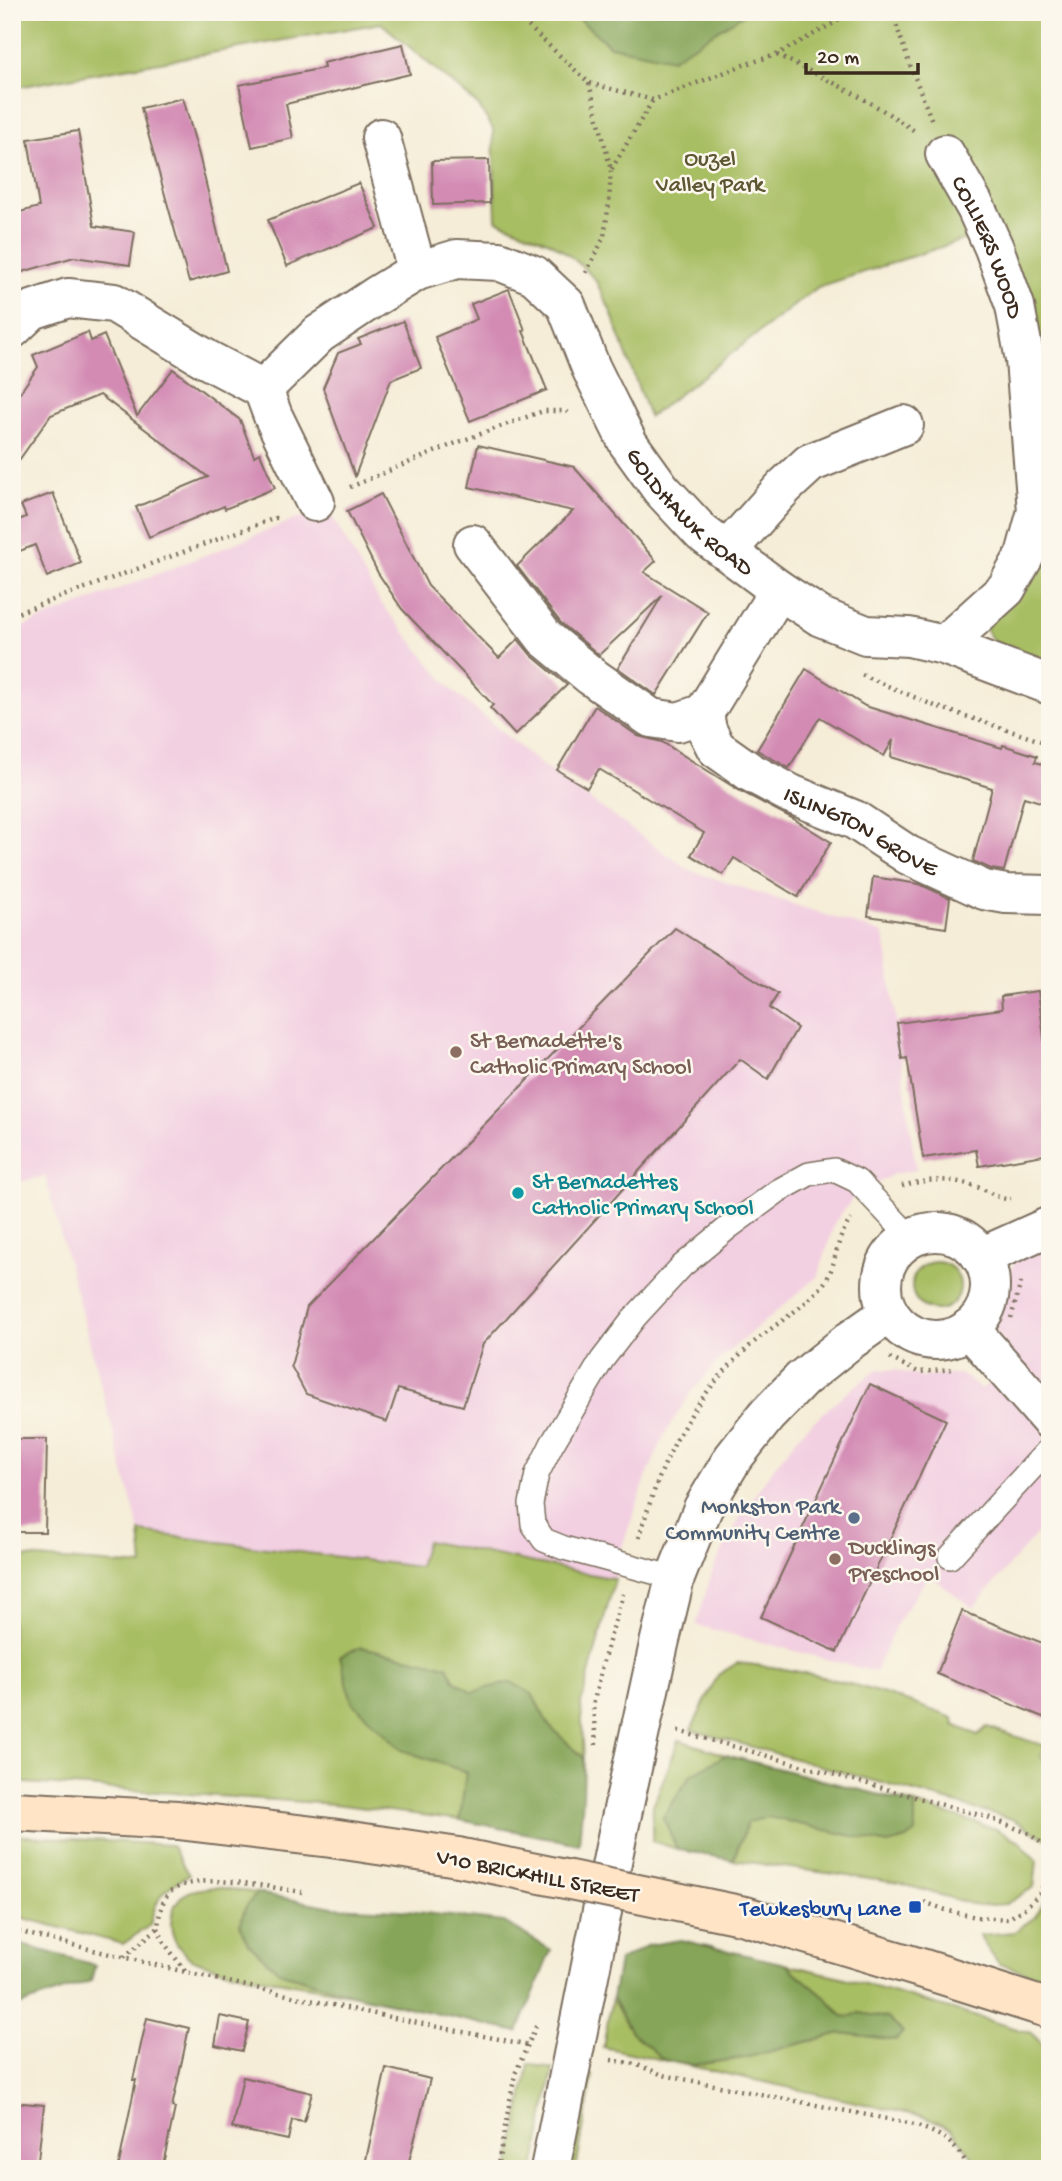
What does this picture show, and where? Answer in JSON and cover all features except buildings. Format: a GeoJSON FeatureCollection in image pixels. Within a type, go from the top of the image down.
{"type":"FeatureCollection","features":[{"type":"Feature","properties":{"kind":"street"},"geometry":{"type":"LineString","coordinates":[[381,138],[417,271]]}},
{"type":"Feature","properties":{"kind":"street","name":"COLLIERS WOOD"},"geometry":{"type":"LineString","coordinates":[[944,645],[1006,589],[1043,524],[1025,360],[1015,306],[976,208],[945,154]]}},
{"type":"Feature","properties":{"kind":"street","name":"GOLDHAWK ROAD"},"geometry":{"type":"LineString","coordinates":[[263,389],[319,334],[417,271],[457,259],[499,261],[534,275],[566,305],[591,368],[628,443],[661,489],[702,533],[779,590],[821,617],[866,635],[909,637],[944,645],[1050,685]]}},
{"type":"Feature","properties":{"kind":"street"},"geometry":{"type":"LineString","coordinates":[[12,329],[32,310],[68,298],[114,303],[206,359],[263,389],[273,416],[315,502]]}},
{"type":"Feature","properties":{"kind":"street"},"geometry":{"type":"LineString","coordinates":[[727,551],[783,488],[810,463],[904,425]]}},
{"type":"Feature","properties":{"kind":"street"},"geometry":{"type":"LineString","coordinates":[[473,544],[545,638],[590,676],[651,718],[677,722],[704,713],[779,590]]}},
{"type":"Feature","properties":{"kind":"street","name":"ISLINGTON GROVE"},"geometry":{"type":"LineString","coordinates":[[704,713],[707,730],[716,748],[750,772],[791,794],[856,820],[908,855],[984,890],[1006,894],[1050,895]]}},
{"type":"Feature","properties":{"kind":"street"},"geometry":{"type":"LineString","coordinates":[[981,1257],[1050,1226]]}},
{"type":"Feature","properties":{"kind":"street"},"geometry":{"type":"LineString","coordinates":[[942,1232],[964,1241],[981,1257],[988,1271],[990,1287],[984,1310],[969,1328],[953,1337],[935,1340],[917,1337],[901,1328],[889,1313],[883,1297],[884,1271],[897,1248],[911,1238],[942,1232]]}},
{"type":"Feature","properties":{"kind":"street"},"geometry":{"type":"LineString","coordinates":[[550,2169],[617,1837],[675,1578],[703,1508],[733,1458],[767,1415],[802,1379],[889,1313]]}},
{"type":"Feature","properties":{"kind":"street"},"geometry":{"type":"LineString","coordinates":[[969,1328],[1050,1420]]}},
{"type":"Feature","properties":{"kind":"street","name":"V10 BRICKHILL STREET"},"geometry":{"type":"LineString","coordinates":[[12,1811],[178,1820],[331,1838],[458,1857],[745,1916],[1050,2009]]}},
{"type":"Feature","properties":{"kind":"lane"},"geometry":{"type":"LineString","coordinates":[[675,1578],[564,1548],[544,1540],[533,1524],[531,1504],[537,1474],[601,1360],[635,1317],[682,1266],[778,1191],[808,1174],[834,1170],[858,1181],[911,1238]]}},
{"type":"Feature","properties":{"kind":"lane"},"geometry":{"type":"LineString","coordinates":[[950,1557],[1050,1448]]}},
{"type":"Feature","properties":{"kind":"path"},"geometry":{"type":"LineString","coordinates":[[513,12],[589,83],[653,100]]}},
{"type":"Feature","properties":{"kind":"path"},"geometry":{"type":"LineString","coordinates":[[611,170],[653,100],[696,82],[776,55],[853,12]]}},
{"type":"Feature","properties":{"kind":"path"},"geometry":{"type":"LineString","coordinates":[[892,12],[908,61],[945,154]]}},
{"type":"Feature","properties":{"kind":"path"},"geometry":{"type":"LineString","coordinates":[[776,55],[851,90],[892,115],[945,154]]}},
{"type":"Feature","properties":{"kind":"path"},"geometry":{"type":"LineString","coordinates":[[586,274],[604,237],[611,170],[589,83]]}},
{"type":"Feature","properties":{"kind":"path"},"geometry":{"type":"LineString","coordinates":[[12,615],[315,502],[456,443],[543,411],[566,411],[575,419]]}},
{"type":"Feature","properties":{"kind":"path"},"geometry":{"type":"LineString","coordinates":[[852,670],[935,706],[1050,744]]}},
{"type":"Feature","properties":{"kind":"path"},"geometry":{"type":"LineString","coordinates":[[886,1357],[918,1372],[964,1370],[976,1372],[982,1378],[1019,1348],[1010,1333],[1010,1322],[1021,1282],[1027,1277]]}},
{"type":"Feature","properties":{"kind":"path"},"geometry":{"type":"LineString","coordinates":[[593,1706],[990,1818],[1028,1833],[1048,1847],[1048,1873],[1041,1893],[1008,1919],[949,1912],[924,1902]]}},
{"type":"Feature","properties":{"kind":"path"},"geometry":{"type":"LineString","coordinates":[[186,1972],[165,1944],[158,1928],[159,1912],[167,1895],[186,1882],[210,1880],[302,1892]]}},
{"type":"Feature","properties":{"kind":"path"},"geometry":{"type":"LineString","coordinates":[[124,1958],[158,1928]]}},
{"type":"Feature","properties":{"kind":"path"},"geometry":{"type":"LineString","coordinates":[[12,1930],[387,2017],[538,2046]]}},
{"type":"Feature","properties":{"kind":"path"},"geometry":{"type":"LineString","coordinates":[[610,2059],[635,2064],[663,2075],[908,2123],[939,2133],[962,2154],[970,2169]]}},
{"type":"Feature","properties":{"kind":"shaded area","name":"St Bernadette's Catholic Primary School"},"geometry":{"type":"Polygon","coordinates":[[[327,507],[380,602],[451,689],[540,764],[689,870],[884,934],[916,1170],[893,1174],[853,1198],[835,1222],[818,1276],[721,1358],[690,1394],[666,1432],[646,1478],[622,1547],[615,1579],[427,1541],[419,1567],[140,1532],[45,1176],[12,1184],[12,631],[327,507]]]}},
{"type":"Feature","properties":{"kind":"shaded area"},"geometry":{"type":"Polygon","coordinates":[[[1050,1247],[1050,1518],[973,1608],[929,1575],[897,1622],[875,1672],[696,1625],[713,1569],[741,1516],[800,1434],[877,1369],[896,1370],[920,1377],[962,1374],[981,1389],[1016,1361],[1003,1346],[995,1327],[1004,1283],[1016,1260],[1050,1247]]]}},
{"type":"Feature","properties":{"kind":"green space","name":"Ouzel Valley Park"},"geometry":{"type":"Polygon","coordinates":[[[12,12],[1050,12],[1050,479],[978,235],[818,287],[649,417],[611,312],[595,279],[552,243],[496,220],[493,129],[478,105],[381,23],[12,88],[12,12]]]}},
{"type":"Feature","properties":{"kind":"green space"},"geometry":{"type":"Polygon","coordinates":[[[571,12],[747,12],[672,59],[610,46],[571,12]]]}},
{"type":"Feature","properties":{"kind":"green space"},"geometry":{"type":"Polygon","coordinates":[[[1044,554],[1050,568],[1050,669],[1004,649],[986,629],[1044,554]]]}},
{"type":"Feature","properties":{"kind":"green space"},"geometry":{"type":"Polygon","coordinates":[[[936,1262],[953,1269],[960,1286],[953,1303],[936,1310],[919,1303],[912,1286],[919,1269],[936,1262]]]}},
{"type":"Feature","properties":{"kind":"green space"},"geometry":{"type":"Polygon","coordinates":[[[140,1532],[419,1567],[426,1541],[615,1579],[581,1704],[584,1758],[549,1726],[532,1694],[472,1692],[454,1680],[402,1750],[466,1772],[460,1820],[334,1804],[12,1782],[12,1556],[143,1566],[140,1532]]]}},
{"type":"Feature","properties":{"kind":"green space"},"geometry":{"type":"Polygon","coordinates":[[[361,1647],[448,1666],[454,1680],[472,1692],[511,1682],[532,1694],[549,1726],[584,1758],[579,1844],[460,1820],[466,1772],[402,1750],[352,1702],[340,1656],[361,1647]]]}},
{"type":"Feature","properties":{"kind":"green space"},"geometry":{"type":"Polygon","coordinates":[[[737,1663],[793,1671],[847,1683],[953,1718],[954,1725],[978,1735],[987,1727],[1045,1746],[1041,1756],[1050,1766],[1050,1841],[1012,1819],[691,1730],[718,1675],[737,1663]]]}},
{"type":"Feature","properties":{"kind":"green space"},"geometry":{"type":"Polygon","coordinates":[[[679,1740],[726,1755],[691,1775],[663,1817],[677,1849],[652,1841],[653,1806],[679,1740]]]}},
{"type":"Feature","properties":{"kind":"green space"},"geometry":{"type":"Polygon","coordinates":[[[726,1755],[915,1804],[915,1833],[907,1839],[888,1844],[768,1817],[748,1822],[733,1860],[677,1849],[663,1817],[691,1775],[726,1755]]]}},
{"type":"Feature","properties":{"kind":"green space"},"geometry":{"type":"Polygon","coordinates":[[[915,1804],[996,1829],[1019,1841],[1037,1861],[1034,1887],[1006,1904],[978,1906],[899,1883],[733,1860],[748,1822],[768,1816],[888,1844],[915,1833],[915,1804]]]}},
{"type":"Feature","properties":{"kind":"green space"},"geometry":{"type":"Polygon","coordinates":[[[12,1835],[171,1845],[189,1875],[162,1894],[150,1925],[123,1944],[12,1915],[12,1835]]]}},
{"type":"Feature","properties":{"kind":"green space"},"geometry":{"type":"Polygon","coordinates":[[[216,1887],[257,1893],[245,1908],[279,1972],[355,1995],[239,1973],[197,1961],[186,1955],[171,1929],[176,1904],[189,1892],[216,1887]]]}},
{"type":"Feature","properties":{"kind":"green space"},"geometry":{"type":"Polygon","coordinates":[[[1050,1892],[1050,1980],[999,1964],[979,1935],[1014,1932],[1035,1917],[1050,1892]]]}},
{"type":"Feature","properties":{"kind":"green space"},"geometry":{"type":"Polygon","coordinates":[[[257,1893],[333,1907],[398,1910],[504,1922],[551,1950],[518,2032],[355,1995],[279,1972],[249,1944],[240,1925],[245,1908],[257,1893]]]}},
{"type":"Feature","properties":{"kind":"green space"},"geometry":{"type":"Polygon","coordinates":[[[681,1940],[785,1964],[828,2000],[842,2016],[849,2017],[860,2013],[887,2018],[903,2032],[896,2040],[841,2033],[744,2058],[693,2065],[664,2060],[631,2032],[612,1998],[619,1961],[649,1945],[681,1940]]]}},
{"type":"Feature","properties":{"kind":"green space"},"geometry":{"type":"Polygon","coordinates":[[[12,1942],[95,1965],[91,1981],[12,2008],[12,1942]]]}},
{"type":"Feature","properties":{"kind":"green space"},"geometry":{"type":"Polygon","coordinates":[[[785,1964],[841,1977],[1031,2033],[1050,2052],[1050,2169],[981,2169],[952,2129],[924,2117],[603,2047],[612,1998],[631,2032],[693,2065],[744,2058],[841,2033],[896,2040],[860,2013],[849,2017],[842,2016],[828,2000],[785,1964]]]}},
{"type":"Feature","properties":{"kind":"green space"},"geometry":{"type":"Polygon","coordinates":[[[529,2064],[553,2069],[534,2169],[509,2169],[529,2064]]]}},
{"type":"Feature","properties":{"kind":"green space"},"geometry":{"type":"Polygon","coordinates":[[[584,2073],[593,2075],[576,2169],[567,2169],[584,2073]]]}},
{"type":"Feature","properties":{"kind":"place","name":"St Bernadette's Catholic Primary School"},"geometry":{"type":"Point","coordinates":[456,1052]}},
{"type":"Feature","properties":{"kind":"place","name":"St Bernadettes Catholic Primary School"},"geometry":{"type":"Point","coordinates":[518,1193]}},
{"type":"Feature","properties":{"kind":"place","name":"Monkston Park Community Centre"},"geometry":{"type":"Point","coordinates":[854,1518]}},
{"type":"Feature","properties":{"kind":"place","name":"Ducklings Preschool"},"geometry":{"type":"Point","coordinates":[835,1559]}},
{"type":"Feature","properties":{"kind":"place","name":"Tewkesbury Lane"},"geometry":{"type":"Point","coordinates":[915,1907]}}]}
